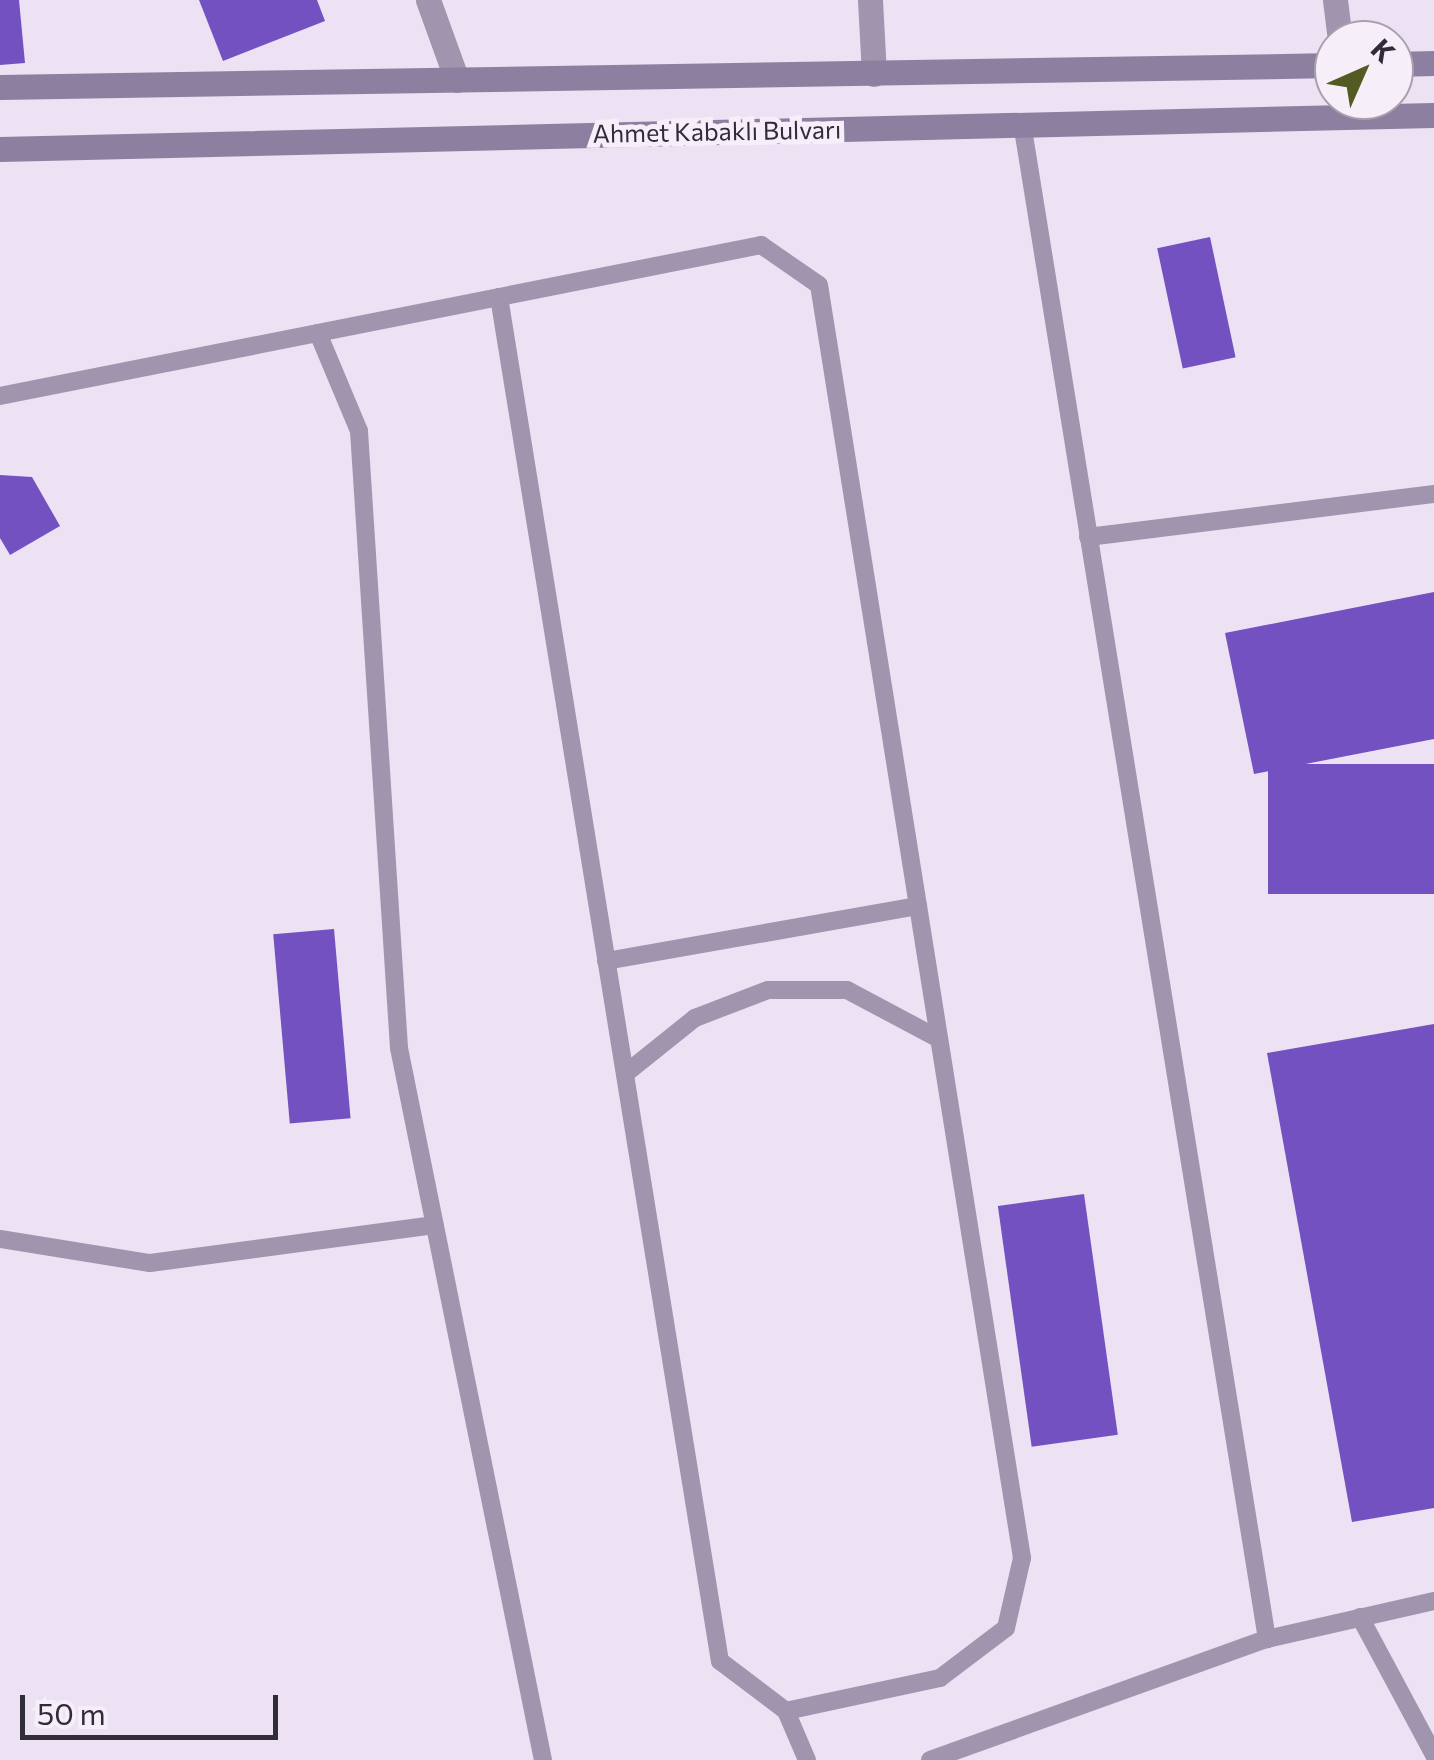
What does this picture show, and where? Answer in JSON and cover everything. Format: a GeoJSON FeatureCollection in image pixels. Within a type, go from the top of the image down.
{"type":"FeatureCollection","features":[{"type":"Feature","properties":{"kind":"main road"},"geometry":{"type":"LineString","coordinates":[[0,88],[1314,65]]}},
{"type":"Feature","properties":{"kind":"main road","name":"Ahmet Kabaklı Bulvarı"},"geometry":{"type":"LineString","coordinates":[[0,149],[1434,115]]}},
{"type":"Feature","properties":{"kind":"street"},"geometry":{"type":"LineString","coordinates":[[428,0],[458,80]]}},
{"type":"Feature","properties":{"kind":"street"},"geometry":{"type":"LineString","coordinates":[[870,0],[874,74]]}},
{"type":"Feature","properties":{"kind":"lane"},"geometry":{"type":"LineString","coordinates":[[1022,123],[1266,1639]]}},
{"type":"Feature","properties":{"kind":"lane"},"geometry":{"type":"LineString","coordinates":[[0,396],[761,245],[819,284],[1022,1558],[1006,1628],[940,1678],[786,1711]]}},
{"type":"Feature","properties":{"kind":"lane"},"geometry":{"type":"LineString","coordinates":[[499,297],[720,1661],[786,1711],[807,1760]]}},
{"type":"Feature","properties":{"kind":"lane"},"geometry":{"type":"LineString","coordinates":[[318,334],[359,430],[400,1048],[543,1760]]}},
{"type":"Feature","properties":{"kind":"lane"},"geometry":{"type":"LineString","coordinates":[[1088,536],[1434,494]]}},
{"type":"Feature","properties":{"kind":"lane"},"geometry":{"type":"LineString","coordinates":[[606,960],[918,906]]}},
{"type":"Feature","properties":{"kind":"lane"},"geometry":{"type":"LineString","coordinates":[[624,1074],[695,1018],[768,990],[847,990],[939,1039]]}},
{"type":"Feature","properties":{"kind":"lane"},"geometry":{"type":"LineString","coordinates":[[0,1239],[150,1262],[434,1224]]}},
{"type":"Feature","properties":{"kind":"lane"},"geometry":{"type":"LineString","coordinates":[[930,1760],[1266,1639],[1434,1600]]}},
{"type":"Feature","properties":{"kind":"lane"},"geometry":{"type":"LineString","coordinates":[[1360,1618],[1434,1756]]}},
{"type":"Feature","properties":{"kind":"building"},"geometry":{"type":"Polygon","coordinates":[[[0,0],[19,0],[25,63],[0,65],[0,0]]]}},
{"type":"Feature","properties":{"kind":"building"},"geometry":{"type":"Polygon","coordinates":[[[199,0],[317,0],[325,21],[223,61],[199,0]]]}},
{"type":"Feature","properties":{"kind":"building"},"geometry":{"type":"Polygon","coordinates":[[[1210,237],[1236,357],[1183,369],[1157,248],[1210,237]]]}},
{"type":"Feature","properties":{"kind":"building"},"geometry":{"type":"Polygon","coordinates":[[[0,475],[32,477],[60,526],[10,555],[0,538],[0,475]]]}},
{"type":"Feature","properties":{"kind":"building"},"geometry":{"type":"Polygon","coordinates":[[[1434,592],[1434,739],[1254,774],[1225,633],[1434,592]]]}},
{"type":"Feature","properties":{"kind":"building"},"geometry":{"type":"Polygon","coordinates":[[[1268,764],[1434,764],[1434,894],[1268,894],[1268,764]]]}},
{"type":"Feature","properties":{"kind":"building"},"geometry":{"type":"Polygon","coordinates":[[[334,929],[351,1118],[290,1124],[273,934],[334,929]]]}},
{"type":"Feature","properties":{"kind":"building"},"geometry":{"type":"Polygon","coordinates":[[[1434,1024],[1434,1508],[1352,1522],[1267,1053],[1434,1024]]]}},
{"type":"Feature","properties":{"kind":"building"},"geometry":{"type":"Polygon","coordinates":[[[1084,1194],[1118,1435],[1032,1447],[998,1206],[1084,1194]]]}}]}
